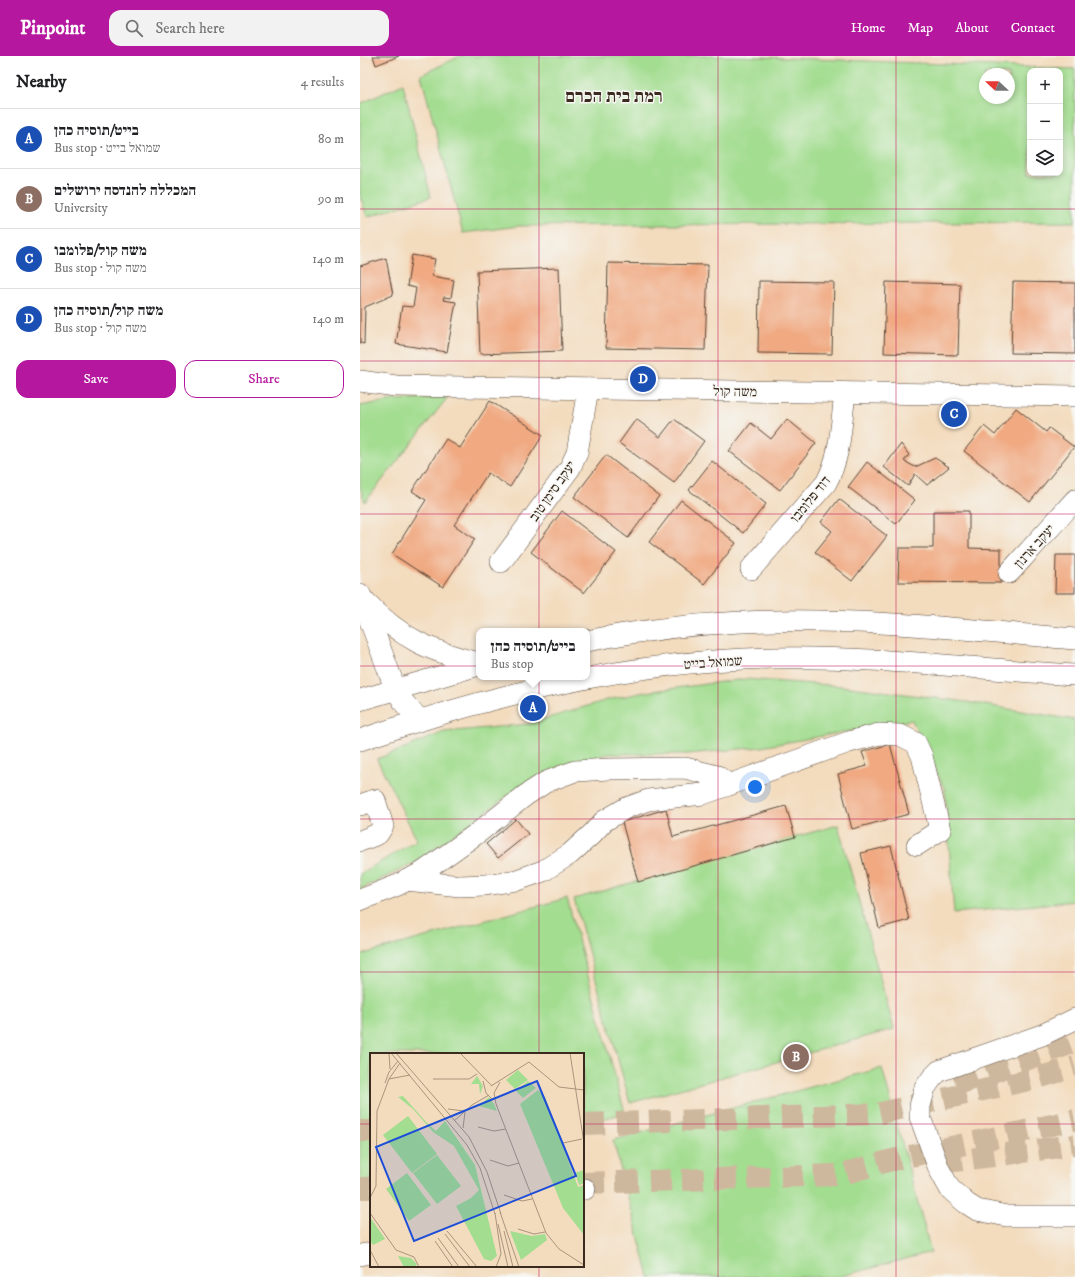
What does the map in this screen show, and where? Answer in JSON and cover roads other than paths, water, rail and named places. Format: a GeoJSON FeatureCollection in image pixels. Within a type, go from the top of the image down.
{"type":"FeatureCollection","features":[{"type":"Feature","properties":{"kind":"street","name":"משה קול"},"geometry":{"type":"LineString","coordinates":[[360,382],[396,386],[1075,396]]}},
{"type":"Feature","properties":{"kind":"street","name":"משה קול"},"geometry":{"type":"LineString","coordinates":[[360,391],[396,386]]}},
{"type":"Feature","properties":{"kind":"street","name":"יעקב סימן טוב"},"geometry":{"type":"LineString","coordinates":[[501,562],[570,468],[577,453],[588,389]]}},
{"type":"Feature","properties":{"kind":"street","name":"דוד פלומבו"},"geometry":{"type":"LineString","coordinates":[[751,569],[826,483],[833,470],[838,454],[845,393]]}},
{"type":"Feature","properties":{"kind":"street","name":"יעקב ארנון"},"geometry":{"type":"LineString","coordinates":[[1009,573],[1075,500]]}},
{"type":"Feature","properties":{"kind":"street"},"geometry":{"type":"LineString","coordinates":[[360,626],[361,596]]}},
{"type":"Feature","properties":{"kind":"street"},"geometry":{"type":"LineString","coordinates":[[361,596],[387,622],[416,642],[449,656],[476,663]]}},
{"type":"Feature","properties":{"kind":"street"},"geometry":{"type":"LineString","coordinates":[[361,596],[395,688],[405,704],[419,720]]}},
{"type":"Feature","properties":{"kind":"street"},"geometry":{"type":"LineString","coordinates":[[590,640],[647,630],[761,622],[817,621],[930,627],[1075,638]]}},
{"type":"Feature","properties":{"kind":"street","name":"שמואל בייט"},"geometry":{"type":"LineString","coordinates":[[590,677],[682,663],[774,658],[872,660],[1075,675]]}},
{"type":"Feature","properties":{"kind":"street"},"geometry":{"type":"LineString","coordinates":[[360,700],[395,688],[476,665]]}},
{"type":"Feature","properties":{"kind":"street","name":"שמואל בייט"},"geometry":{"type":"LineString","coordinates":[[360,740],[419,720],[469,706],[577,680]]}},
{"type":"Feature","properties":{"kind":"street"},"geometry":{"type":"LineString","coordinates":[[407,880],[460,886],[485,885],[517,880],[543,871],[570,854],[604,822],[626,808],[648,800],[703,794],[850,742],[879,734],[900,734],[916,742],[922,756],[940,830],[917,845]]}},
{"type":"Feature","properties":{"kind":"street"},"geometry":{"type":"LineString","coordinates":[[360,900],[423,872],[479,832],[526,795],[546,782],[575,770],[609,768],[685,768],[718,776],[729,785]]}},
{"type":"Feature","properties":{"kind":"street"},"geometry":{"type":"LineString","coordinates":[[360,805],[374,800],[383,826],[378,834],[360,842]]}},
{"type":"Feature","properties":{"kind":"street"},"geometry":{"type":"LineString","coordinates":[[1075,1019],[1042,1035],[939,1070],[925,1088],[920,1106],[920,1117],[939,1169],[950,1189],[966,1203],[978,1210],[1007,1216],[1075,1216]]}},
{"type":"Feature","properties":{"kind":"street"},"geometry":{"type":"LineString","coordinates":[[360,1255],[370,1252]]}},
{"type":"Feature","properties":{"kind":"tunnel"},"geometry":{"type":"LineString","coordinates":[[956,1085],[1075,1042]]}},
{"type":"Feature","properties":{"kind":"tunnel"},"geometry":{"type":"LineString","coordinates":[[584,1124],[876,1114],[1033,1079],[1075,1067]]}},
{"type":"Feature","properties":{"kind":"tunnel"},"geometry":{"type":"LineString","coordinates":[[584,1183],[839,1175],[888,1161],[1075,1120]]}},
{"type":"Feature","properties":{"kind":"tunnel"},"geometry":{"type":"LineString","coordinates":[[360,1131],[370,1131]]}},
{"type":"Feature","properties":{"kind":"tunnel"},"geometry":{"type":"LineString","coordinates":[[940,1163],[1075,1145]]}},
{"type":"Feature","properties":{"kind":"tunnel"},"geometry":{"type":"LineString","coordinates":[[360,1188],[370,1188]]}},
{"type":"Feature","properties":{"kind":"place","name":"משה קול/תוסיה כהן"},"geometry":{"type":"Point","coordinates":[643,379]}},
{"type":"Feature","properties":{"kind":"place","name":"משה קול/פלומבו"},"geometry":{"type":"Point","coordinates":[954,414]}},
{"type":"Feature","properties":{"kind":"place","name":"בייט/תוסיה כהן"},"geometry":{"type":"Point","coordinates":[533,708]}},
{"type":"Feature","properties":{"kind":"place","name":"המכללה להנדסה ירושלים"},"geometry":{"type":"Point","coordinates":[796,1057]}},
{"type":"Feature","properties":{"kind":"district","name":"רמת בית הכרם"},"geometry":{"type":"Point","coordinates":[614,96]}}]}
